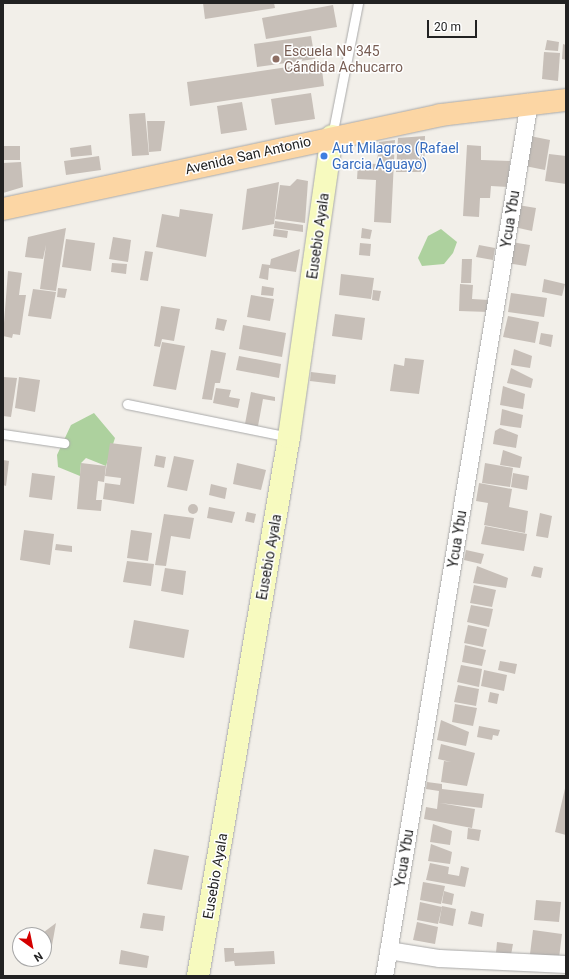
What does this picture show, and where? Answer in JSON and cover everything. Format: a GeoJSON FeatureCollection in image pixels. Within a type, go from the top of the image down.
{"type":"FeatureCollection","features":[{"type":"Feature","properties":{"kind":"main road","name":"Avenida San Antonio"},"geometry":{"type":"LineString","coordinates":[[3,208],[332,136],[529,102],[566,100]]}},
{"type":"Feature","properties":{"kind":"main road","name":"Eusebio Ayala"},"geometry":{"type":"LineString","coordinates":[[198,976],[289,437],[332,136]]}},
{"type":"Feature","properties":{"kind":"street","name":"Ycua Ybu"},"geometry":{"type":"LineString","coordinates":[[384,976],[529,102]]}},
{"type":"Feature","properties":{"kind":"street"},"geometry":{"type":"LineString","coordinates":[[388,950],[439,958],[566,964]]}},
{"type":"Feature","properties":{"kind":"lane"},"geometry":{"type":"LineString","coordinates":[[332,136],[358,3]]}},
{"type":"Feature","properties":{"kind":"lane"},"geometry":{"type":"LineString","coordinates":[[127,404],[289,437]]}},
{"type":"Feature","properties":{"kind":"lane"},"geometry":{"type":"LineString","coordinates":[[3,434],[64,443]]}},
{"type":"Feature","properties":{"kind":"green space"},"geometry":{"type":"Polygon","coordinates":[[[441,229],[457,242],[453,253],[444,264],[422,266],[418,258],[428,236],[441,229]]]}},
{"type":"Feature","properties":{"kind":"green space"},"geometry":{"type":"Polygon","coordinates":[[[94,413],[115,438],[106,466],[86,458],[81,463],[80,476],[58,467],[57,455],[71,425],[94,413]]]}},
{"type":"Feature","properties":{"kind":"building"},"geometry":{"type":"Polygon","coordinates":[[[203,3],[274,3],[275,8],[205,19],[203,3]]]}},
{"type":"Feature","properties":{"kind":"building"},"geometry":{"type":"Polygon","coordinates":[[[333,5],[337,27],[266,39],[262,18],[333,5]]]}},
{"type":"Feature","properties":{"kind":"building"},"geometry":{"type":"Polygon","coordinates":[[[311,36],[315,59],[257,67],[254,44],[311,36]]]}},
{"type":"Feature","properties":{"kind":"building"},"geometry":{"type":"Polygon","coordinates":[[[547,40],[559,42],[558,51],[545,50],[547,40]]]}},
{"type":"Feature","properties":{"kind":"building"},"geometry":{"type":"Polygon","coordinates":[[[563,44],[566,45],[566,60],[562,59],[563,44]]]}},
{"type":"Feature","properties":{"kind":"building"},"geometry":{"type":"Polygon","coordinates":[[[544,52],[560,53],[558,81],[542,79],[544,52]]]}},
{"type":"Feature","properties":{"kind":"building"},"geometry":{"type":"Polygon","coordinates":[[[321,62],[324,86],[190,106],[187,82],[321,62]]]}},
{"type":"Feature","properties":{"kind":"building"},"geometry":{"type":"Polygon","coordinates":[[[311,93],[315,119],[275,125],[271,99],[311,93]]]}},
{"type":"Feature","properties":{"kind":"building"},"geometry":{"type":"Polygon","coordinates":[[[242,102],[247,130],[221,134],[217,106],[242,102]]]}},
{"type":"Feature","properties":{"kind":"building"},"geometry":{"type":"Polygon","coordinates":[[[145,113],[149,155],[132,156],[129,114],[145,113]]]}},
{"type":"Feature","properties":{"kind":"building"},"geometry":{"type":"Polygon","coordinates":[[[147,121],[165,121],[161,151],[149,152],[147,121]]]}},
{"type":"Feature","properties":{"kind":"building"},"geometry":{"type":"Polygon","coordinates":[[[425,136],[424,172],[396,172],[398,138],[425,136]]]}},
{"type":"Feature","properties":{"kind":"building"},"geometry":{"type":"Polygon","coordinates":[[[530,136],[550,140],[545,170],[525,166],[530,136]]]}},
{"type":"Feature","properties":{"kind":"building"},"geometry":{"type":"Polygon","coordinates":[[[395,140],[391,223],[374,222],[376,180],[357,179],[358,163],[377,164],[379,142],[395,140]]]}},
{"type":"Feature","properties":{"kind":"building"},"geometry":{"type":"Polygon","coordinates":[[[91,145],[92,155],[71,157],[70,148],[91,145]]]}},
{"type":"Feature","properties":{"kind":"building"},"geometry":{"type":"Polygon","coordinates":[[[467,145],[481,146],[481,160],[510,161],[508,187],[491,186],[490,198],[480,198],[479,217],[463,216],[467,145]]]}},
{"type":"Feature","properties":{"kind":"building"},"geometry":{"type":"Polygon","coordinates":[[[4,146],[20,146],[20,160],[4,160],[4,146]]]}},
{"type":"Feature","properties":{"kind":"building"},"geometry":{"type":"Polygon","coordinates":[[[549,154],[566,156],[566,184],[545,181],[549,154]]]}},
{"type":"Feature","properties":{"kind":"building"},"geometry":{"type":"Polygon","coordinates":[[[99,156],[101,170],[66,175],[64,161],[99,156]]]}},
{"type":"Feature","properties":{"kind":"building"},"geometry":{"type":"Polygon","coordinates":[[[21,162],[23,187],[3,193],[3,163],[21,162]]]}},
{"type":"Feature","properties":{"kind":"building"},"geometry":{"type":"Polygon","coordinates":[[[297,179],[308,181],[305,223],[275,219],[280,185],[290,186],[297,179]]]}},
{"type":"Feature","properties":{"kind":"building"},"geometry":{"type":"Polygon","coordinates":[[[279,182],[274,224],[242,230],[247,189],[279,182]]]}},
{"type":"Feature","properties":{"kind":"building"},"geometry":{"type":"Polygon","coordinates":[[[518,205],[536,208],[532,231],[514,227],[518,205]]]}},
{"type":"Feature","properties":{"kind":"building"},"geometry":{"type":"Polygon","coordinates":[[[180,209],[213,214],[206,257],[156,247],[162,214],[179,217],[180,209]]]}},
{"type":"Feature","properties":{"kind":"building"},"geometry":{"type":"Polygon","coordinates":[[[275,221],[303,225],[303,232],[274,228],[275,221]]]}},
{"type":"Feature","properties":{"kind":"building"},"geometry":{"type":"Polygon","coordinates":[[[66,228],[56,291],[40,289],[46,245],[43,259],[25,257],[28,237],[66,228]]]}},
{"type":"Feature","properties":{"kind":"building"},"geometry":{"type":"Polygon","coordinates":[[[362,228],[372,230],[370,239],[361,238],[362,228]]]}},
{"type":"Feature","properties":{"kind":"building"},"geometry":{"type":"Polygon","coordinates":[[[274,229],[288,231],[287,238],[273,236],[274,229]]]}},
{"type":"Feature","properties":{"kind":"building"},"geometry":{"type":"Polygon","coordinates":[[[113,237],[131,240],[128,262],[109,259],[113,237]]]}},
{"type":"Feature","properties":{"kind":"building"},"geometry":{"type":"Polygon","coordinates":[[[66,239],[95,243],[91,271],[62,267],[66,239]]]}},
{"type":"Feature","properties":{"kind":"building"},"geometry":{"type":"Polygon","coordinates":[[[511,242],[530,245],[526,266],[507,263],[511,242]]]}},
{"type":"Feature","properties":{"kind":"building"},"geometry":{"type":"Polygon","coordinates":[[[360,243],[371,244],[370,256],[359,255],[360,243]]]}},
{"type":"Feature","properties":{"kind":"building"},"geometry":{"type":"Polygon","coordinates":[[[479,245],[495,248],[493,260],[476,257],[479,245]]]}},
{"type":"Feature","properties":{"kind":"building"},"geometry":{"type":"Polygon","coordinates":[[[300,249],[296,272],[269,268],[268,280],[259,278],[262,264],[270,265],[271,259],[300,249]]]}},
{"type":"Feature","properties":{"kind":"building"},"geometry":{"type":"Polygon","coordinates":[[[145,251],[153,252],[148,281],[140,280],[145,251]]]}},
{"type":"Feature","properties":{"kind":"building"},"geometry":{"type":"Polygon","coordinates":[[[462,259],[472,259],[471,283],[461,283],[462,259]]]}},
{"type":"Feature","properties":{"kind":"building"},"geometry":{"type":"Polygon","coordinates":[[[112,263],[127,264],[126,274],[111,272],[112,263]]]}},
{"type":"Feature","properties":{"kind":"building"},"geometry":{"type":"Polygon","coordinates":[[[8,271],[22,273],[19,295],[26,295],[20,335],[13,334],[12,338],[3,336],[8,271]]]}},
{"type":"Feature","properties":{"kind":"building"},"geometry":{"type":"Polygon","coordinates":[[[341,274],[374,278],[371,299],[339,295],[341,274]]]}},
{"type":"Feature","properties":{"kind":"building"},"geometry":{"type":"Polygon","coordinates":[[[544,279],[565,284],[562,296],[542,292],[544,279]]]}},
{"type":"Feature","properties":{"kind":"building"},"geometry":{"type":"Polygon","coordinates":[[[460,284],[473,285],[472,299],[489,300],[489,312],[459,311],[460,284]]]}},
{"type":"Feature","properties":{"kind":"building"},"geometry":{"type":"Polygon","coordinates":[[[262,286],[274,288],[273,296],[261,295],[262,286]]]}},
{"type":"Feature","properties":{"kind":"building"},"geometry":{"type":"Polygon","coordinates":[[[58,288],[67,289],[65,298],[57,297],[58,288]]]}},
{"type":"Feature","properties":{"kind":"building"},"geometry":{"type":"Polygon","coordinates":[[[33,289],[56,292],[51,319],[28,316],[33,289]]]}},
{"type":"Feature","properties":{"kind":"building"},"geometry":{"type":"Polygon","coordinates":[[[373,290],[381,291],[379,301],[372,300],[373,290]]]}},
{"type":"Feature","properties":{"kind":"building"},"geometry":{"type":"Polygon","coordinates":[[[511,293],[547,298],[544,317],[508,312],[511,293]]]}},
{"type":"Feature","properties":{"kind":"building"},"geometry":{"type":"Polygon","coordinates":[[[251,295],[274,299],[270,321],[247,317],[251,295]]]}},
{"type":"Feature","properties":{"kind":"building"},"geometry":{"type":"Polygon","coordinates":[[[161,306],[180,309],[174,341],[162,339],[160,347],[154,346],[161,306]]]}},
{"type":"Feature","properties":{"kind":"building"},"geometry":{"type":"Polygon","coordinates":[[[335,314],[365,318],[362,340],[332,336],[335,314]]]}},
{"type":"Feature","properties":{"kind":"building"},"geometry":{"type":"Polygon","coordinates":[[[508,316],[539,322],[535,343],[503,337],[508,316]]]}},
{"type":"Feature","properties":{"kind":"building"},"geometry":{"type":"Polygon","coordinates":[[[217,318],[227,320],[224,331],[215,329],[217,318]]]}},
{"type":"Feature","properties":{"kind":"building"},"geometry":{"type":"Polygon","coordinates":[[[243,325],[286,333],[282,357],[239,349],[243,325]]]}},
{"type":"Feature","properties":{"kind":"building"},"geometry":{"type":"Polygon","coordinates":[[[541,333],[553,335],[551,347],[539,344],[541,333]]]}},
{"type":"Feature","properties":{"kind":"building"},"geometry":{"type":"Polygon","coordinates":[[[162,342],[185,346],[176,390],[153,386],[162,342]]]}},
{"type":"Feature","properties":{"kind":"building"},"geometry":{"type":"Polygon","coordinates":[[[514,349],[532,356],[530,368],[511,365],[514,349]]]}},
{"type":"Feature","properties":{"kind":"building"},"geometry":{"type":"Polygon","coordinates":[[[211,350],[226,353],[220,383],[215,383],[212,400],[202,399],[211,350]]]}},
{"type":"Feature","properties":{"kind":"building"},"geometry":{"type":"Polygon","coordinates":[[[239,356],[281,364],[279,378],[236,370],[239,356]]]}},
{"type":"Feature","properties":{"kind":"building"},"geometry":{"type":"Polygon","coordinates":[[[405,358],[424,360],[419,394],[390,391],[394,364],[404,366],[405,358]]]}},
{"type":"Feature","properties":{"kind":"building"},"geometry":{"type":"Polygon","coordinates":[[[511,368],[533,379],[531,388],[507,383],[511,368]]]}},
{"type":"Feature","properties":{"kind":"building"},"geometry":{"type":"Polygon","coordinates":[[[311,372],[336,375],[335,384],[310,381],[311,372]]]}},
{"type":"Feature","properties":{"kind":"building"},"geometry":{"type":"Polygon","coordinates":[[[3,377],[17,378],[11,417],[3,416],[3,377]]]}},
{"type":"Feature","properties":{"kind":"building"},"geometry":{"type":"Polygon","coordinates":[[[19,377],[40,380],[35,412],[15,408],[19,377]]]}},
{"type":"Feature","properties":{"kind":"building"},"geometry":{"type":"Polygon","coordinates":[[[503,386],[525,394],[523,409],[500,405],[503,386]]]}},
{"type":"Feature","properties":{"kind":"building"},"geometry":{"type":"Polygon","coordinates":[[[216,388],[231,390],[229,397],[240,399],[238,408],[213,403],[216,388]]]}},
{"type":"Feature","properties":{"kind":"building"},"geometry":{"type":"Polygon","coordinates":[[[251,392],[275,397],[275,401],[263,399],[258,426],[245,424],[251,392]]]}},
{"type":"Feature","properties":{"kind":"building"},"geometry":{"type":"Polygon","coordinates":[[[502,409],[523,415],[521,428],[500,425],[502,409]]]}},
{"type":"Feature","properties":{"kind":"building"},"geometry":{"type":"Polygon","coordinates":[[[500,428],[518,435],[516,448],[493,444],[495,431],[500,428]]]}},
{"type":"Feature","properties":{"kind":"building"},"geometry":{"type":"Polygon","coordinates":[[[110,443],[142,447],[134,504],[103,499],[105,483],[120,485],[121,478],[105,476],[110,443]]]}},
{"type":"Feature","properties":{"kind":"building"},"geometry":{"type":"Polygon","coordinates":[[[503,450],[522,457],[520,468],[500,465],[503,450]]]}},
{"type":"Feature","properties":{"kind":"building"},"geometry":{"type":"Polygon","coordinates":[[[156,455],[166,457],[164,468],[154,466],[156,455]]]}},
{"type":"Feature","properties":{"kind":"building"},"geometry":{"type":"Polygon","coordinates":[[[174,456],[194,460],[187,491],[167,487],[174,456]]]}},
{"type":"Feature","properties":{"kind":"building"},"geometry":{"type":"Polygon","coordinates":[[[3,460],[9,461],[6,486],[3,485],[3,460]]]}},
{"type":"Feature","properties":{"kind":"building"},"geometry":{"type":"Polygon","coordinates":[[[81,463],[106,466],[104,482],[98,481],[96,500],[102,500],[101,511],[77,509],[81,463]]]}},
{"type":"Feature","properties":{"kind":"building"},"geometry":{"type":"Polygon","coordinates":[[[237,463],[266,470],[261,490],[233,484],[237,463]]]}},
{"type":"Feature","properties":{"kind":"building"},"geometry":{"type":"Polygon","coordinates":[[[485,463],[513,468],[510,487],[482,483],[485,463]]]}},
{"type":"Feature","properties":{"kind":"building"},"geometry":{"type":"Polygon","coordinates":[[[32,473],[55,476],[52,500],[29,497],[32,473]]]}},
{"type":"Feature","properties":{"kind":"building"},"geometry":{"type":"Polygon","coordinates":[[[513,473],[529,476],[527,490],[511,487],[513,473]]]}},
{"type":"Feature","properties":{"kind":"building"},"geometry":{"type":"Polygon","coordinates":[[[479,483],[512,489],[509,507],[528,511],[525,533],[484,525],[488,503],[476,501],[479,483]]]}},
{"type":"Feature","properties":{"kind":"building"},"geometry":{"type":"Polygon","coordinates":[[[211,484],[227,488],[225,499],[209,495],[211,484]]]}},
{"type":"Feature","properties":{"kind":"building"},"geometry":{"type":"Polygon","coordinates":[[[193,504],[198,509],[193,514],[188,509],[193,504]]]}},
{"type":"Feature","properties":{"kind":"building"},"geometry":{"type":"Polygon","coordinates":[[[209,507],[235,512],[232,523],[207,518],[209,507]]]}},
{"type":"Feature","properties":{"kind":"building"},"geometry":{"type":"Polygon","coordinates":[[[247,512],[256,514],[254,523],[245,521],[247,512]]]}},
{"type":"Feature","properties":{"kind":"building"},"geometry":{"type":"Polygon","coordinates":[[[540,513],[552,516],[548,538],[536,536],[540,513]]]}},
{"type":"Feature","properties":{"kind":"building"},"geometry":{"type":"Polygon","coordinates":[[[164,514],[194,518],[190,539],[171,536],[166,566],[155,565],[164,514]]]}},
{"type":"Feature","properties":{"kind":"building"},"geometry":{"type":"Polygon","coordinates":[[[485,526],[527,534],[524,551],[481,544],[485,526]]]}},
{"type":"Feature","properties":{"kind":"building"},"geometry":{"type":"Polygon","coordinates":[[[24,530],[54,534],[50,565],[20,560],[24,530]]]}},
{"type":"Feature","properties":{"kind":"building"},"geometry":{"type":"Polygon","coordinates":[[[131,530],[152,533],[148,561],[127,558],[131,530]]]}},
{"type":"Feature","properties":{"kind":"building"},"geometry":{"type":"Polygon","coordinates":[[[56,544],[72,546],[72,552],[55,550],[56,544]]]}},
{"type":"Feature","properties":{"kind":"building"},"geometry":{"type":"Polygon","coordinates":[[[466,550],[484,554],[481,564],[464,560],[466,550]]]}},
{"type":"Feature","properties":{"kind":"building"},"geometry":{"type":"Polygon","coordinates":[[[127,561],[154,564],[151,586],[123,582],[127,561]]]}},
{"type":"Feature","properties":{"kind":"building"},"geometry":{"type":"Polygon","coordinates":[[[477,566],[508,578],[506,588],[473,583],[477,566]]]}},
{"type":"Feature","properties":{"kind":"building"},"geometry":{"type":"Polygon","coordinates":[[[534,566],[543,568],[541,578],[531,576],[534,566]]]}},
{"type":"Feature","properties":{"kind":"building"},"geometry":{"type":"Polygon","coordinates":[[[165,568],[186,571],[183,595],[161,591],[165,568]]]}},
{"type":"Feature","properties":{"kind":"building"},"geometry":{"type":"Polygon","coordinates":[[[474,585],[496,590],[492,607],[470,603],[474,585]]]}},
{"type":"Feature","properties":{"kind":"building"},"geometry":{"type":"Polygon","coordinates":[[[471,605],[493,609],[489,627],[467,622],[471,605]]]}},
{"type":"Feature","properties":{"kind":"building"},"geometry":{"type":"Polygon","coordinates":[[[134,620],[189,630],[184,658],[129,648],[134,620]]]}},
{"type":"Feature","properties":{"kind":"building"},"geometry":{"type":"Polygon","coordinates":[[[468,625],[487,629],[483,647],[464,643],[468,625]]]}},
{"type":"Feature","properties":{"kind":"building"},"geometry":{"type":"Polygon","coordinates":[[[465,645],[486,650],[482,666],[462,662],[465,645]]]}},
{"type":"Feature","properties":{"kind":"building"},"geometry":{"type":"Polygon","coordinates":[[[500,661],[517,664],[515,674],[498,670],[500,661]]]}},
{"type":"Feature","properties":{"kind":"building"},"geometry":{"type":"Polygon","coordinates":[[[461,665],[482,669],[479,687],[457,682],[461,665]]]}},
{"type":"Feature","properties":{"kind":"building"},"geometry":{"type":"Polygon","coordinates":[[[484,670],[507,675],[504,691],[481,686],[484,670]]]}},
{"type":"Feature","properties":{"kind":"building"},"geometry":{"type":"Polygon","coordinates":[[[458,685],[479,689],[476,706],[454,702],[458,685]]]}},
{"type":"Feature","properties":{"kind":"building"},"geometry":{"type":"Polygon","coordinates":[[[490,692],[499,694],[497,704],[488,702],[490,692]]]}},
{"type":"Feature","properties":{"kind":"building"},"geometry":{"type":"Polygon","coordinates":[[[455,704],[477,708],[473,726],[452,722],[455,704]]]}},
{"type":"Feature","properties":{"kind":"building"},"geometry":{"type":"Polygon","coordinates":[[[441,720],[469,732],[466,746],[437,740],[441,720]]]}},
{"type":"Feature","properties":{"kind":"building"},"geometry":{"type":"Polygon","coordinates":[[[479,726],[500,730],[498,736],[493,735],[492,740],[477,737],[479,726]]]}},
{"type":"Feature","properties":{"kind":"building"},"geometry":{"type":"Polygon","coordinates":[[[441,744],[475,753],[467,786],[441,782],[444,761],[451,762],[438,759],[441,744]]]}},
{"type":"Feature","properties":{"kind":"building"},"geometry":{"type":"Polygon","coordinates":[[[427,782],[442,784],[442,789],[484,794],[482,808],[440,803],[475,809],[472,828],[424,819],[426,807],[437,809],[439,791],[426,789],[427,782]]]}},
{"type":"Feature","properties":{"kind":"building"},"geometry":{"type":"Polygon","coordinates":[[[566,784],[566,835],[555,832],[566,784]]]}},
{"type":"Feature","properties":{"kind":"building"},"geometry":{"type":"Polygon","coordinates":[[[433,824],[452,831],[450,845],[430,842],[433,824]]]}},
{"type":"Feature","properties":{"kind":"building"},"geometry":{"type":"Polygon","coordinates":[[[468,828],[481,830],[479,841],[467,839],[468,828]]]}},
{"type":"Feature","properties":{"kind":"building"},"geometry":{"type":"Polygon","coordinates":[[[431,844],[452,852],[450,864],[428,861],[431,844]]]}},
{"type":"Feature","properties":{"kind":"building"},"geometry":{"type":"Polygon","coordinates":[[[154,849],[189,856],[182,890],[147,884],[154,849]]]}},
{"type":"Feature","properties":{"kind":"building"},"geometry":{"type":"Polygon","coordinates":[[[430,863],[449,867],[448,874],[459,876],[461,866],[469,868],[465,887],[426,880],[430,863]]]}},
{"type":"Feature","properties":{"kind":"building"},"geometry":{"type":"Polygon","coordinates":[[[423,882],[445,886],[441,904],[420,900],[423,882]]]}},
{"type":"Feature","properties":{"kind":"building"},"geometry":{"type":"Polygon","coordinates":[[[444,891],[454,894],[452,905],[442,903],[444,891]]]}},
{"type":"Feature","properties":{"kind":"building"},"geometry":{"type":"Polygon","coordinates":[[[536,900],[561,902],[559,922],[534,920],[536,900]]]}},
{"type":"Feature","properties":{"kind":"building"},"geometry":{"type":"Polygon","coordinates":[[[420,902],[442,907],[438,924],[417,920],[420,902]]]}},
{"type":"Feature","properties":{"kind":"building"},"geometry":{"type":"Polygon","coordinates":[[[442,906],[456,909],[453,926],[439,923],[442,906]]]}},
{"type":"Feature","properties":{"kind":"building"},"geometry":{"type":"Polygon","coordinates":[[[471,911],[484,914],[482,927],[468,924],[471,911]]]}},
{"type":"Feature","properties":{"kind":"building"},"geometry":{"type":"Polygon","coordinates":[[[143,913],[165,916],[163,931],[140,928],[143,913]]]}},
{"type":"Feature","properties":{"kind":"building"},"geometry":{"type":"Polygon","coordinates":[[[417,922],[438,927],[435,944],[413,940],[417,922]]]}},
{"type":"Feature","properties":{"kind":"building"},"geometry":{"type":"Polygon","coordinates":[[[56,923],[52,945],[52,927],[51,927],[56,923]]]}},
{"type":"Feature","properties":{"kind":"building"},"geometry":{"type":"Polygon","coordinates":[[[533,930],[562,934],[559,958],[530,954],[533,930]]]}},
{"type":"Feature","properties":{"kind":"building"},"geometry":{"type":"Polygon","coordinates":[[[497,942],[513,944],[511,955],[496,953],[497,942]]]}},
{"type":"Feature","properties":{"kind":"building"},"geometry":{"type":"Polygon","coordinates":[[[224,948],[234,948],[234,953],[274,951],[275,964],[235,966],[234,961],[225,962],[224,948]]]}},
{"type":"Feature","properties":{"kind":"building"},"geometry":{"type":"Polygon","coordinates":[[[121,950],[149,956],[147,968],[119,964],[121,950]]]}},
{"type":"Feature","properties":{"kind":"place","name":"Escuela Nº 345 Cándida Achucarro"},"geometry":{"type":"Point","coordinates":[276,59]}},
{"type":"Feature","properties":{"kind":"place","name":"Aut Milagros (Rafael Garcia Aguayo)"},"geometry":{"type":"Point","coordinates":[324,156]}}]}
